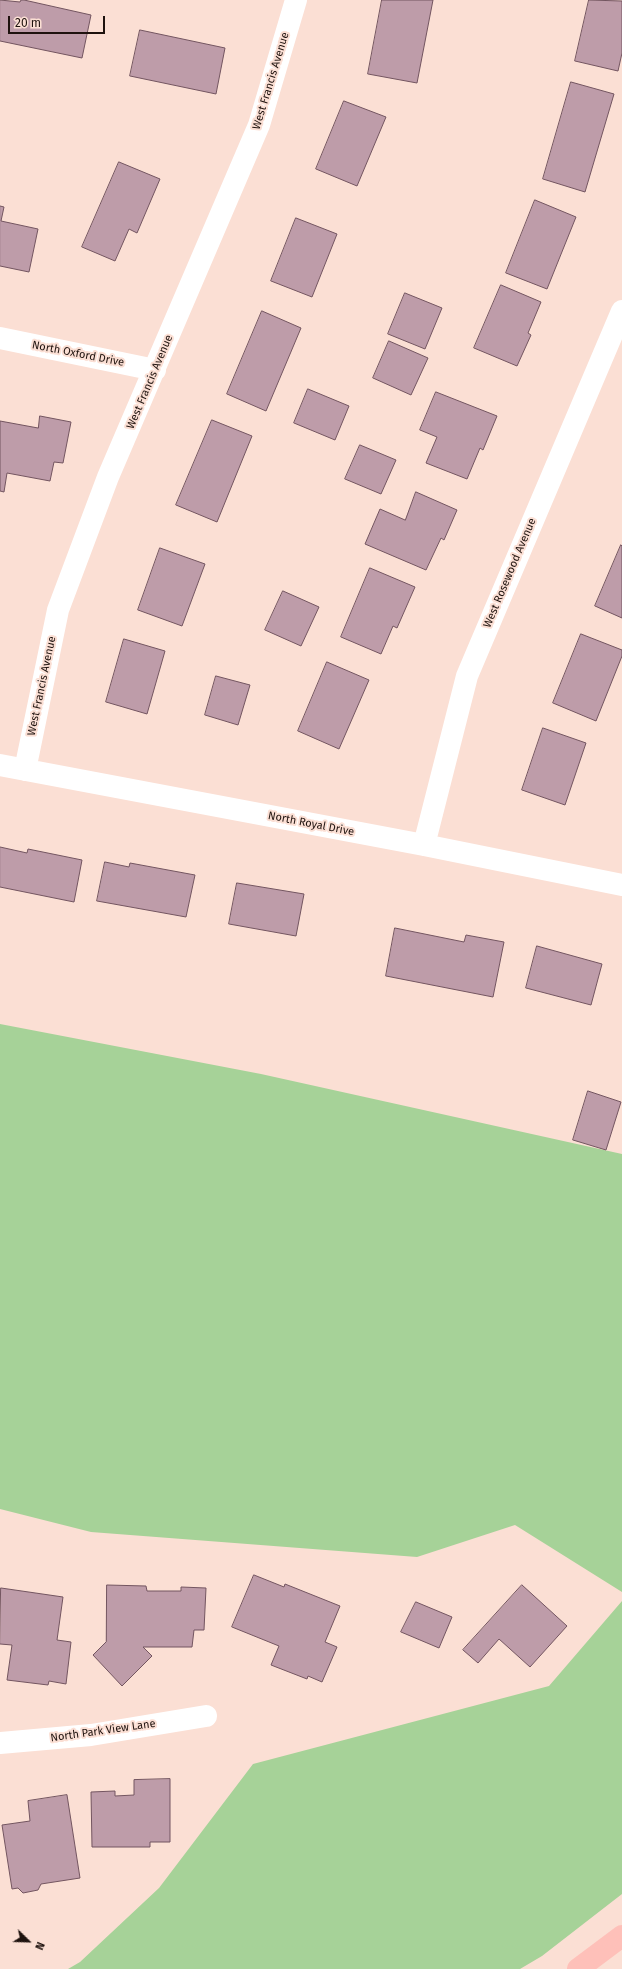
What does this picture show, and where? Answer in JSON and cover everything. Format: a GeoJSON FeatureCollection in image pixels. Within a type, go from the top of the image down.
{"type":"FeatureCollection","features":[{"type":"Feature","properties":{"kind":"main road"},"geometry":{"type":"LineString","coordinates":[[578,1969],[622,1936]]}},
{"type":"Feature","properties":{"kind":"street","name":"West Francis Avenue"},"geometry":{"type":"LineString","coordinates":[[25,770],[58,610],[108,477],[155,370],[258,125],[296,0]]}},
{"type":"Feature","properties":{"kind":"street","name":"West Rosewood Avenue"},"geometry":{"type":"LineString","coordinates":[[424,845],[467,676],[622,310]]}},
{"type":"Feature","properties":{"kind":"street","name":"North Oxford Drive"},"geometry":{"type":"LineString","coordinates":[[0,338],[155,370]]}},
{"type":"Feature","properties":{"kind":"street","name":"North Royal Drive"},"geometry":{"type":"LineString","coordinates":[[0,765],[424,845],[622,885]]}},
{"type":"Feature","properties":{"kind":"street","name":"North Park View Lane"},"geometry":{"type":"LineString","coordinates":[[0,1743],[91,1735],[206,1716]]}},
{"type":"Feature","properties":{"kind":"green space"},"geometry":{"type":"Polygon","coordinates":[[[0,1024],[261,1074],[622,1154],[622,1592],[515,1525],[417,1557],[91,1532],[0,1509],[0,1024]]]}},
{"type":"Feature","properties":{"kind":"green space"},"geometry":{"type":"Polygon","coordinates":[[[622,1601],[622,1894],[542,1956],[520,1969],[68,1969],[80,1962],[159,1888],[253,1764],[549,1686],[622,1601]]]}},
{"type":"Feature","properties":{"kind":"building"},"geometry":{"type":"Polygon","coordinates":[[[0,0],[20,2],[21,0],[24,0],[91,15],[82,58],[0,41],[0,0]]]}},
{"type":"Feature","properties":{"kind":"building"},"geometry":{"type":"Polygon","coordinates":[[[382,0],[433,0],[417,83],[368,74],[382,0]]]}},
{"type":"Feature","properties":{"kind":"building"},"geometry":{"type":"Polygon","coordinates":[[[589,0],[622,1],[622,53],[618,71],[575,61],[589,0]]]}},
{"type":"Feature","properties":{"kind":"building"},"geometry":{"type":"Polygon","coordinates":[[[140,30],[225,48],[216,94],[130,76],[140,30]]]}},
{"type":"Feature","properties":{"kind":"building"},"geometry":{"type":"Polygon","coordinates":[[[571,82],[614,94],[585,192],[543,179],[571,82]]]}},
{"type":"Feature","properties":{"kind":"building"},"geometry":{"type":"Polygon","coordinates":[[[344,101],[386,117],[357,186],[316,169],[344,101]]]}},
{"type":"Feature","properties":{"kind":"building"},"geometry":{"type":"Polygon","coordinates":[[[119,162],[160,179],[137,233],[129,229],[115,261],[82,247],[119,162]]]}},
{"type":"Feature","properties":{"kind":"building"},"geometry":{"type":"Polygon","coordinates":[[[535,200],[576,217],[547,289],[506,273],[535,200]]]}},
{"type":"Feature","properties":{"kind":"building"},"geometry":{"type":"Polygon","coordinates":[[[0,206],[4,207],[1,221],[38,229],[29,272],[0,266],[0,206]]]}},
{"type":"Feature","properties":{"kind":"building"},"geometry":{"type":"Polygon","coordinates":[[[296,218],[337,234],[312,297],[271,281],[296,218]]]}},
{"type":"Feature","properties":{"kind":"building"},"geometry":{"type":"Polygon","coordinates":[[[501,285],[541,302],[528,333],[531,335],[517,366],[474,348],[501,285]]]}},
{"type":"Feature","properties":{"kind":"building"},"geometry":{"type":"Polygon","coordinates":[[[405,293],[442,308],[425,349],[388,334],[405,293]]]}},
{"type":"Feature","properties":{"kind":"building"},"geometry":{"type":"Polygon","coordinates":[[[262,311],[301,328],[266,411],[227,394],[262,311]]]}},
{"type":"Feature","properties":{"kind":"building"},"geometry":{"type":"Polygon","coordinates":[[[389,341],[428,358],[411,395],[373,378],[389,341]]]}},
{"type":"Feature","properties":{"kind":"building"},"geometry":{"type":"Polygon","coordinates":[[[308,389],[349,406],[335,440],[294,423],[308,389]]]}},
{"type":"Feature","properties":{"kind":"building"},"geometry":{"type":"Polygon","coordinates":[[[436,392],[497,416],[483,450],[480,448],[467,479],[426,463],[437,437],[420,430],[436,392]]]}},
{"type":"Feature","properties":{"kind":"building"},"geometry":{"type":"Polygon","coordinates":[[[40,416],[71,422],[63,463],[54,462],[50,481],[7,473],[4,492],[0,491],[0,421],[38,428],[40,416]]]}},
{"type":"Feature","properties":{"kind":"building"},"geometry":{"type":"Polygon","coordinates":[[[212,420],[252,436],[217,522],[176,505],[212,420]]]}},
{"type":"Feature","properties":{"kind":"building"},"geometry":{"type":"Polygon","coordinates":[[[360,445],[396,460],[381,494],[345,479],[360,445]]]}},
{"type":"Feature","properties":{"kind":"building"},"geometry":{"type":"Polygon","coordinates":[[[416,492],[457,510],[444,540],[441,538],[426,570],[365,544],[380,509],[405,520],[416,492]]]}},
{"type":"Feature","properties":{"kind":"building"},"geometry":{"type":"Polygon","coordinates":[[[621,545],[622,546],[622,618],[595,606],[621,545]]]}},
{"type":"Feature","properties":{"kind":"building"},"geometry":{"type":"Polygon","coordinates":[[[160,548],[205,564],[182,626],[138,610],[160,548]]]}},
{"type":"Feature","properties":{"kind":"building"},"geometry":{"type":"Polygon","coordinates":[[[370,568],[415,587],[397,628],[393,626],[381,654],[341,637],[370,568]]]}},
{"type":"Feature","properties":{"kind":"building"},"geometry":{"type":"Polygon","coordinates":[[[283,591],[319,607],[301,646],[265,630],[283,591]]]}},
{"type":"Feature","properties":{"kind":"building"},"geometry":{"type":"Polygon","coordinates":[[[581,634],[622,650],[622,656],[596,721],[553,703],[581,634]]]}},
{"type":"Feature","properties":{"kind":"building"},"geometry":{"type":"Polygon","coordinates":[[[124,639],[165,651],[147,714],[106,702],[124,639]]]}},
{"type":"Feature","properties":{"kind":"building"},"geometry":{"type":"Polygon","coordinates":[[[327,662],[369,680],[339,749],[298,731],[327,662]]]}},
{"type":"Feature","properties":{"kind":"building"},"geometry":{"type":"Polygon","coordinates":[[[216,676],[250,685],[238,725],[205,715],[216,676]]]}},
{"type":"Feature","properties":{"kind":"building"},"geometry":{"type":"Polygon","coordinates":[[[543,728],[586,743],[565,805],[522,790],[543,728]]]}},
{"type":"Feature","properties":{"kind":"building"},"geometry":{"type":"Polygon","coordinates":[[[0,847],[27,853],[28,849],[82,860],[74,902],[0,887],[0,847]]]}},
{"type":"Feature","properties":{"kind":"building"},"geometry":{"type":"Polygon","coordinates":[[[105,862],[129,867],[130,863],[195,875],[186,917],[97,901],[105,862]]]}},
{"type":"Feature","properties":{"kind":"building"},"geometry":{"type":"Polygon","coordinates":[[[237,883],[304,894],[296,936],[229,924],[237,883]]]}},
{"type":"Feature","properties":{"kind":"building"},"geometry":{"type":"Polygon","coordinates":[[[395,928],[464,942],[466,935],[504,942],[493,997],[386,976],[395,928]]]}},
{"type":"Feature","properties":{"kind":"building"},"geometry":{"type":"Polygon","coordinates":[[[537,946],[602,964],[591,1005],[526,988],[537,946]]]}},
{"type":"Feature","properties":{"kind":"building"},"geometry":{"type":"Polygon","coordinates":[[[588,1091],[621,1102],[606,1150],[573,1140],[588,1091]]]}},
{"type":"Feature","properties":{"kind":"building"},"geometry":{"type":"Polygon","coordinates":[[[254,1575],[284,1587],[285,1584],[340,1606],[325,1642],[337,1647],[322,1682],[308,1676],[307,1679],[271,1665],[279,1646],[232,1627],[254,1575]]]}},
{"type":"Feature","properties":{"kind":"building"},"geometry":{"type":"Polygon","coordinates":[[[107,1585],[146,1586],[147,1591],[181,1591],[181,1587],[206,1588],[204,1630],[194,1630],[192,1647],[143,1647],[152,1656],[122,1686],[93,1655],[106,1642],[107,1585]]]}},
{"type":"Feature","properties":{"kind":"building"},"geometry":{"type":"Polygon","coordinates":[[[522,1585],[567,1626],[530,1667],[499,1639],[478,1663],[463,1650],[522,1585]]]}},
{"type":"Feature","properties":{"kind":"building"},"geometry":{"type":"Polygon","coordinates":[[[1,1588],[63,1597],[57,1640],[71,1642],[66,1684],[49,1681],[48,1685],[7,1680],[12,1645],[0,1644],[1,1588]]]}},
{"type":"Feature","properties":{"kind":"building"},"geometry":{"type":"Polygon","coordinates":[[[416,1602],[452,1617],[439,1648],[401,1632],[416,1602]]]}},
{"type":"Feature","properties":{"kind":"building"},"geometry":{"type":"Polygon","coordinates":[[[170,1779],[170,1842],[150,1842],[150,1847],[92,1847],[91,1792],[115,1791],[115,1796],[134,1795],[134,1780],[170,1779]]]}},
{"type":"Feature","properties":{"kind":"building"},"geometry":{"type":"Polygon","coordinates":[[[67,1795],[80,1878],[41,1884],[38,1890],[23,1893],[18,1888],[12,1889],[2,1825],[30,1821],[28,1801],[67,1795]]]}}]}
